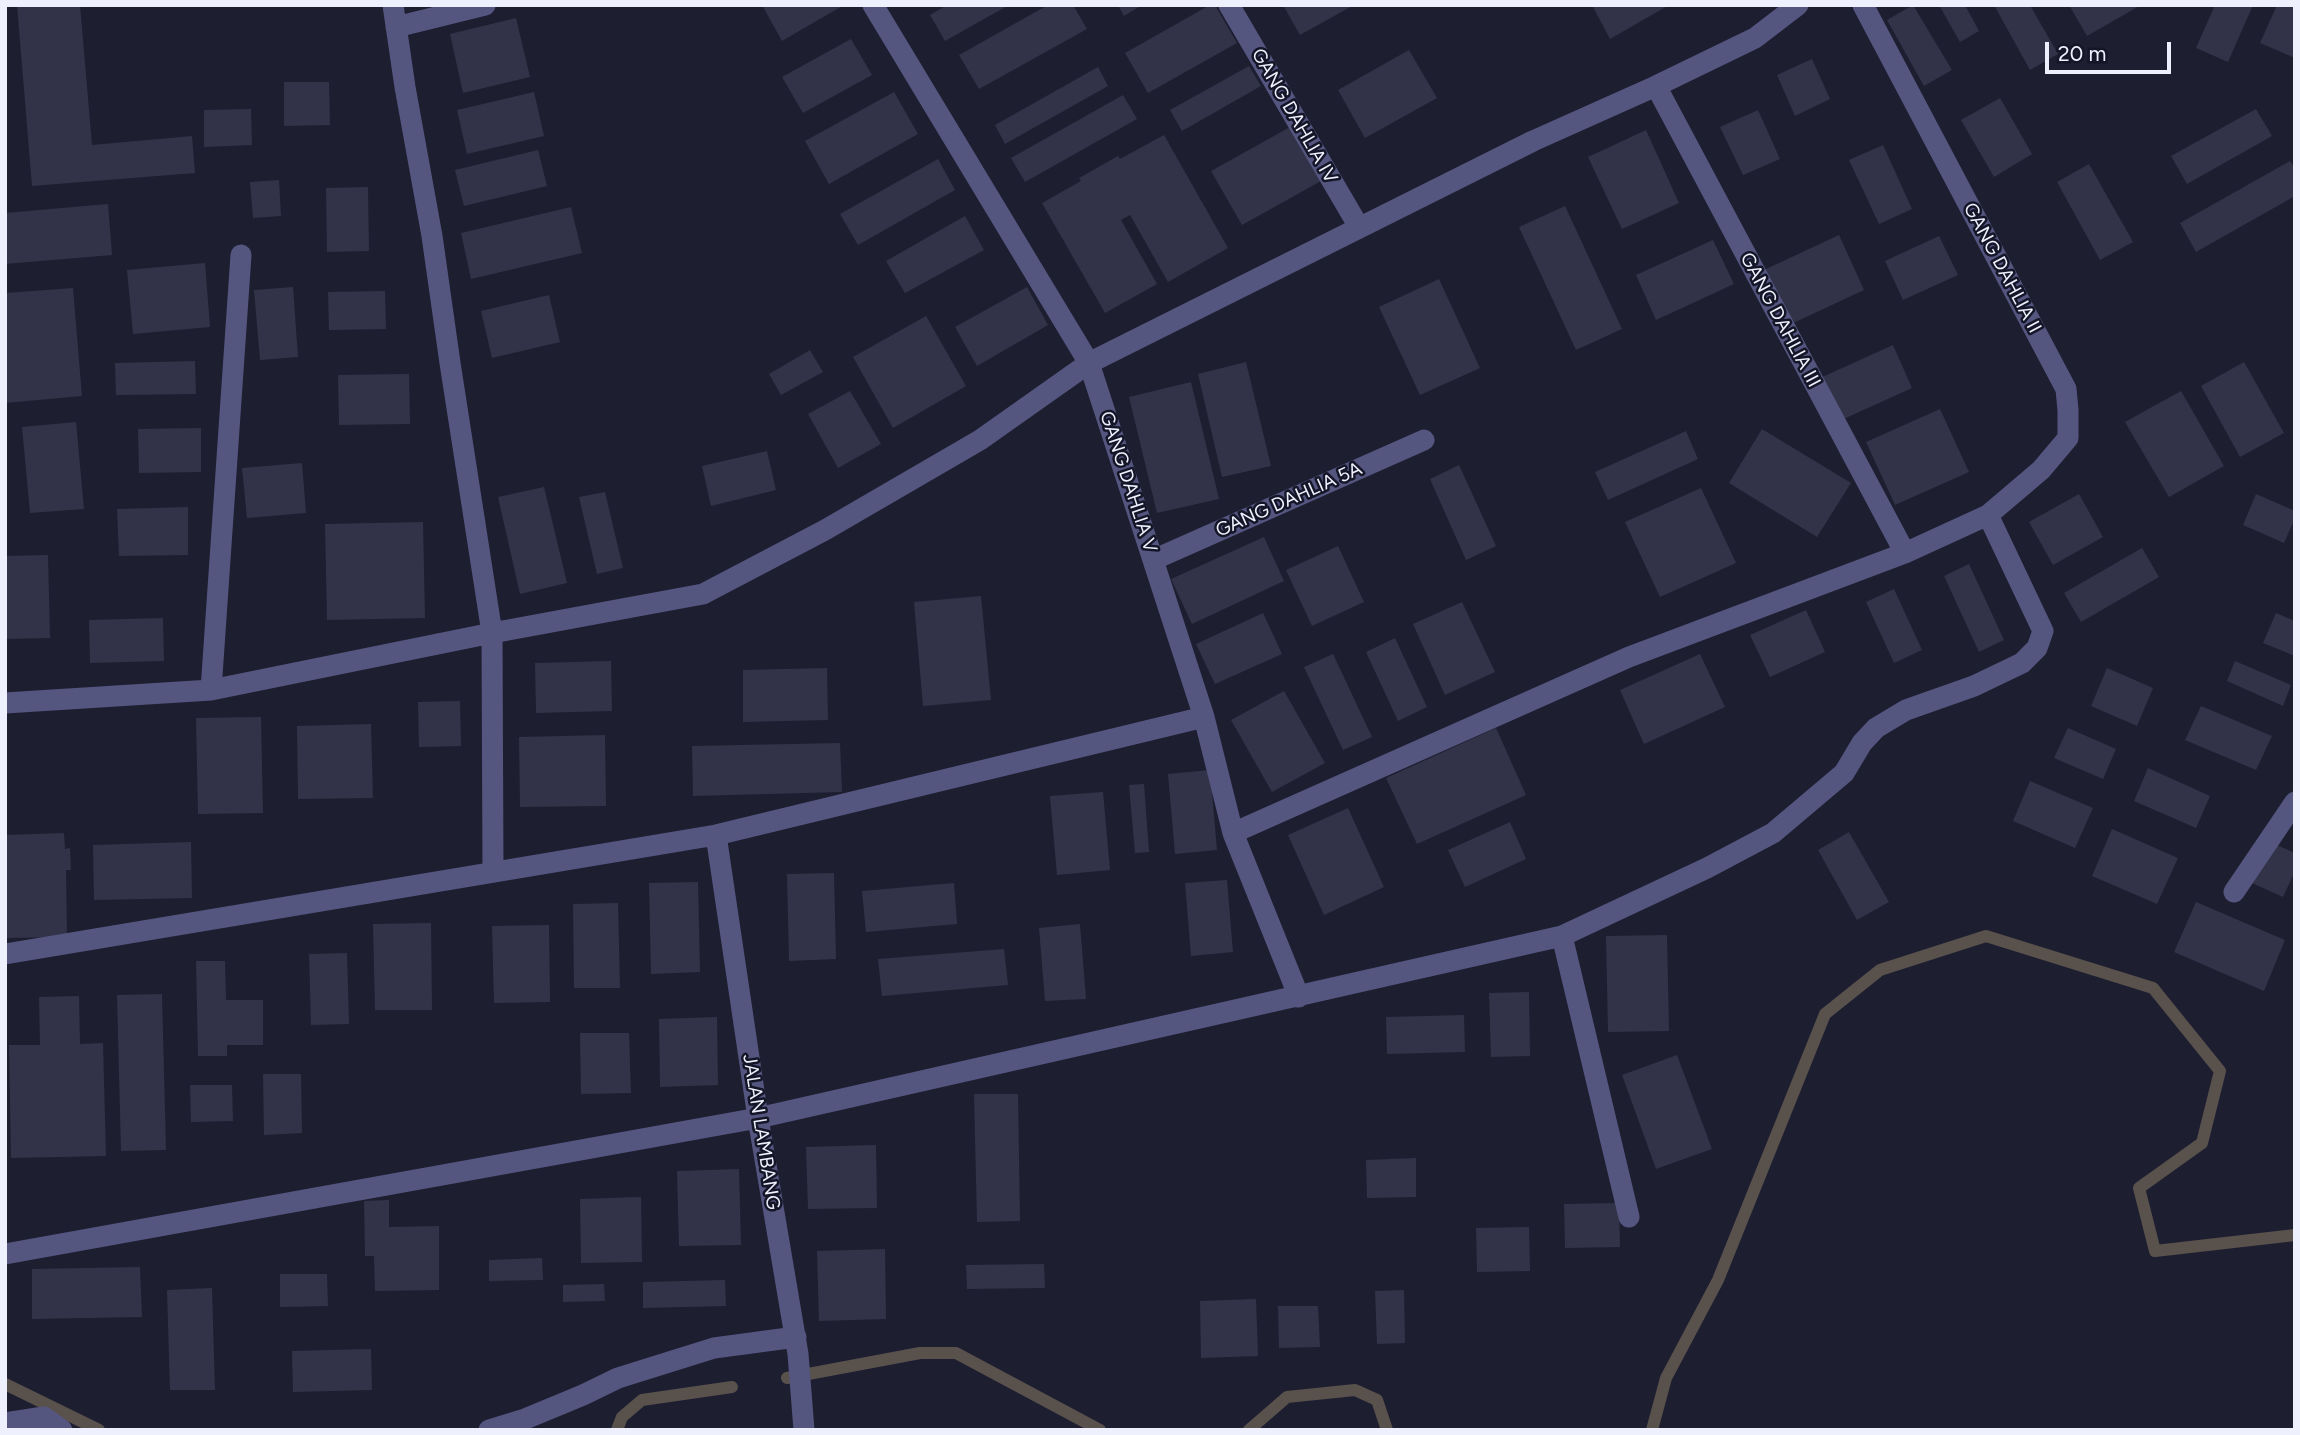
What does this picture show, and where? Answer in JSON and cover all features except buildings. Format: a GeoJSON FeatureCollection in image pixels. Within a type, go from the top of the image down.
{"type":"FeatureCollection","features":[{"type":"Feature","properties":{"kind":"street"},"geometry":{"type":"LineString","coordinates":[[393,5],[432,236],[492,633],[493,872]]}},
{"type":"Feature","properties":{"kind":"street"},"geometry":{"type":"LineString","coordinates":[[396,27],[485,5]]}},
{"type":"Feature","properties":{"kind":"street","name":"GANG DAHLIA V"},"geometry":{"type":"LineString","coordinates":[[873,5],[1089,363],[1204,717],[1233,834],[1299,997]]}},
{"type":"Feature","properties":{"kind":"street","name":"GANG DAHLIA IV"},"geometry":{"type":"LineString","coordinates":[[1229,5],[1359,227]]}},
{"type":"Feature","properties":{"kind":"street"},"geometry":{"type":"LineString","coordinates":[[5,703],[211,690],[492,633],[703,594],[825,530],[980,440],[1089,363],[1533,141],[1755,38],[1798,5]]}},
{"type":"Feature","properties":{"kind":"street","name":"GANG DAHLIA II"},"geometry":{"type":"LineString","coordinates":[[1233,834],[1629,657],[1905,553],[1988,516],[2041,470],[2068,438],[2066,389],[1863,5]]}},
{"type":"Feature","properties":{"kind":"street","name":"GANG DAHLIA III"},"geometry":{"type":"LineString","coordinates":[[1656,86],[1905,553]]}},
{"type":"Feature","properties":{"kind":"street"},"geometry":{"type":"LineString","coordinates":[[211,690],[241,255]]}},
{"type":"Feature","properties":{"kind":"street","name":"GANG DAHLIA 5A"},"geometry":{"type":"LineString","coordinates":[[1153,560],[1424,440]]}},
{"type":"Feature","properties":{"kind":"street"},"geometry":{"type":"LineString","coordinates":[[5,1254],[758,1118],[1562,936],[1773,833],[1844,773],[1862,743],[1876,728],[1906,710],[1974,686],[2022,663],[2037,648],[2043,631],[1988,516]]}},
{"type":"Feature","properties":{"kind":"street"},"geometry":{"type":"LineString","coordinates":[[5,954],[716,835],[1204,717]]}},
{"type":"Feature","properties":{"kind":"street"},"geometry":{"type":"LineString","coordinates":[[2234,892],[2294,804]]}},
{"type":"Feature","properties":{"kind":"street","name":"JALAN LAMBANG"},"geometry":{"type":"LineString","coordinates":[[716,835],[758,1118],[797,1345],[804,1430]]}},
{"type":"Feature","properties":{"kind":"street"},"geometry":{"type":"LineString","coordinates":[[1562,936],[1629,1217]]}},
{"type":"Feature","properties":{"kind":"street"},"geometry":{"type":"LineString","coordinates":[[489,1430],[525,1419],[618,1378],[714,1348],[797,1345]]}},
{"type":"Feature","properties":{"kind":"street"},"geometry":{"type":"LineString","coordinates":[[5,1423],[44,1417],[62,1430]]}},
{"type":"Feature","properties":{"kind":"waterway"},"geometry":{"type":"LineString","coordinates":[[1652,1430],[1666,1378],[1718,1280],[1825,1014],[1880,970],[1986,936],[2153,988],[2220,1071],[2202,1143],[2139,1188],[2155,1251],[2295,1235]]}},
{"type":"Feature","properties":{"kind":"waterway"},"geometry":{"type":"LineString","coordinates":[[787,1378],[920,1353],[956,1353],[1100,1430]]}},
{"type":"Feature","properties":{"kind":"waterway"},"geometry":{"type":"LineString","coordinates":[[5,1384],[99,1430]]}},
{"type":"Feature","properties":{"kind":"waterway"},"geometry":{"type":"LineString","coordinates":[[617,1430],[622,1417],[642,1400],[732,1387]]}},
{"type":"Feature","properties":{"kind":"waterway"},"geometry":{"type":"LineString","coordinates":[[1249,1430],[1287,1397],[1355,1390],[1377,1400],[1387,1430]]}}]}
